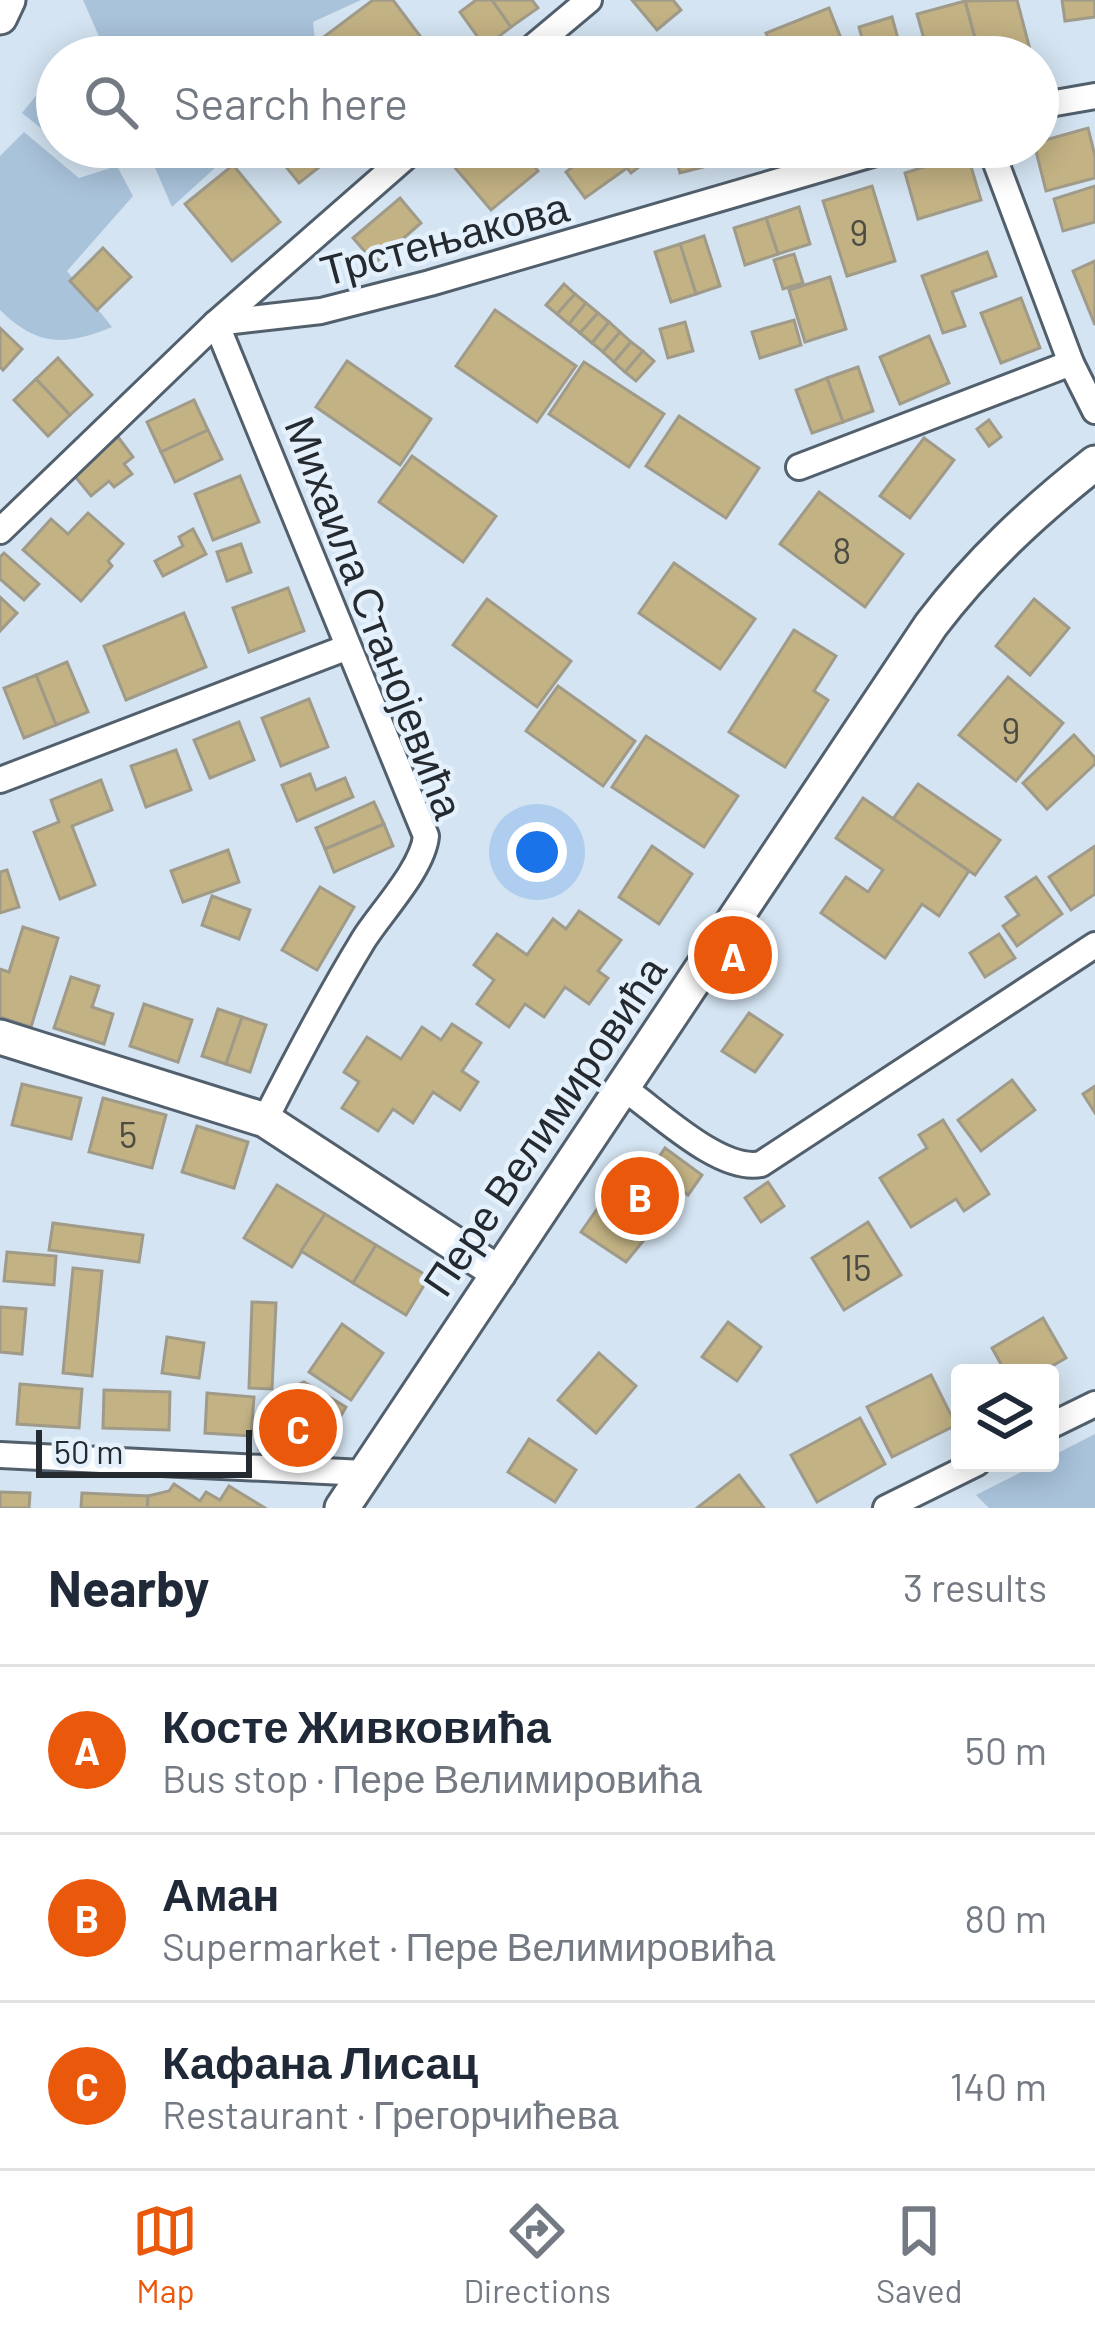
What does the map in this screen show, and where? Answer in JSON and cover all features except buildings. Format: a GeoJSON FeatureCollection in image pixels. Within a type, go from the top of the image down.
{"type":"FeatureCollection","features":[{"type":"Feature","properties":{"kind":"main road"},"geometry":{"type":"LineString","coordinates":[[0,17],[8,0]]}},
{"type":"Feature","properties":{"kind":"main road","name":"Пере Велимировића"},"geometry":{"type":"LineString","coordinates":[[342,1508],[945,607],[1010,534],[1095,463]]}},
{"type":"Feature","properties":{"kind":"main road"},"geometry":{"type":"LineString","coordinates":[[0,1037],[265,1120],[499,1274]]}},
{"type":"Feature","properties":{"kind":"street"},"geometry":{"type":"LineString","coordinates":[[546,36],[590,0]]}},
{"type":"Feature","properties":{"kind":"street"},"geometry":{"type":"LineString","coordinates":[[1059,102],[1095,96]]}},
{"type":"Feature","properties":{"kind":"street"},"geometry":{"type":"LineString","coordinates":[[0,531],[216,323],[393,168]]}},
{"type":"Feature","properties":{"kind":"street","name":"Трстењакова"},"geometry":{"type":"LineString","coordinates":[[216,323],[322,311],[589,239],[826,168]]}},
{"type":"Feature","properties":{"kind":"street"},"geometry":{"type":"LineString","coordinates":[[998,168],[1095,411]]}},
{"type":"Feature","properties":{"kind":"street","name":"Михаила Станојевића"},"geometry":{"type":"LineString","coordinates":[[216,323],[425,830],[425,848],[364,939],[265,1120]]}},
{"type":"Feature","properties":{"kind":"street"},"geometry":{"type":"LineString","coordinates":[[800,467],[1072,363]]}},
{"type":"Feature","properties":{"kind":"street"},"geometry":{"type":"LineString","coordinates":[[0,780],[348,647]]}},
{"type":"Feature","properties":{"kind":"street"},"geometry":{"type":"LineString","coordinates":[[622,1087],[723,1159],[743,1165],[761,1163],[1095,945]]}},
{"type":"Feature","properties":{"kind":"street"},"geometry":{"type":"LineString","coordinates":[[1059,1422],[1095,1404]]}},
{"type":"Feature","properties":{"kind":"street"},"geometry":{"type":"LineString","coordinates":[[0,1455],[364,1473]]}},
{"type":"Feature","properties":{"kind":"street"},"geometry":{"type":"LineString","coordinates":[[886,1508],[958,1472]]}},
{"type":"Feature","properties":{"kind":"shaded area"},"geometry":{"type":"Polygon","coordinates":[[[83,0],[361,0],[313,22],[315,36],[99,36],[83,0]]]}},
{"type":"Feature","properties":{"kind":"shaded area"},"geometry":{"type":"Polygon","coordinates":[[[36,96],[36,124],[22,113],[36,96]]]}},
{"type":"Feature","properties":{"kind":"shaded area"},"geometry":{"type":"Polygon","coordinates":[[[24,132],[36,142],[36,168],[67,168],[79,178],[118,168],[133,196],[67,271],[112,327],[80,338],[53,340],[27,331],[0,310],[0,156],[24,132]]]}},
{"type":"Feature","properties":{"kind":"shaded area"},"geometry":{"type":"Polygon","coordinates":[[[155,168],[215,168],[172,207],[155,168]]]}},
{"type":"Feature","properties":{"kind":"shaded area"},"geometry":{"type":"Polygon","coordinates":[[[1095,1434],[1095,1508],[989,1508],[976,1495],[1021,1472],[1059,1472],[1059,1452],[1095,1434]]]}},
{"type":"Feature","properties":{"kind":"place","name":"Косте Живковића"},"geometry":{"type":"Point","coordinates":[733,955]}},
{"type":"Feature","properties":{"kind":"place","name":"Аман"},"geometry":{"type":"Point","coordinates":[640,1196]}},
{"type":"Feature","properties":{"kind":"place","name":"Кафана Лисац"},"geometry":{"type":"Point","coordinates":[298,1428]}}]}
